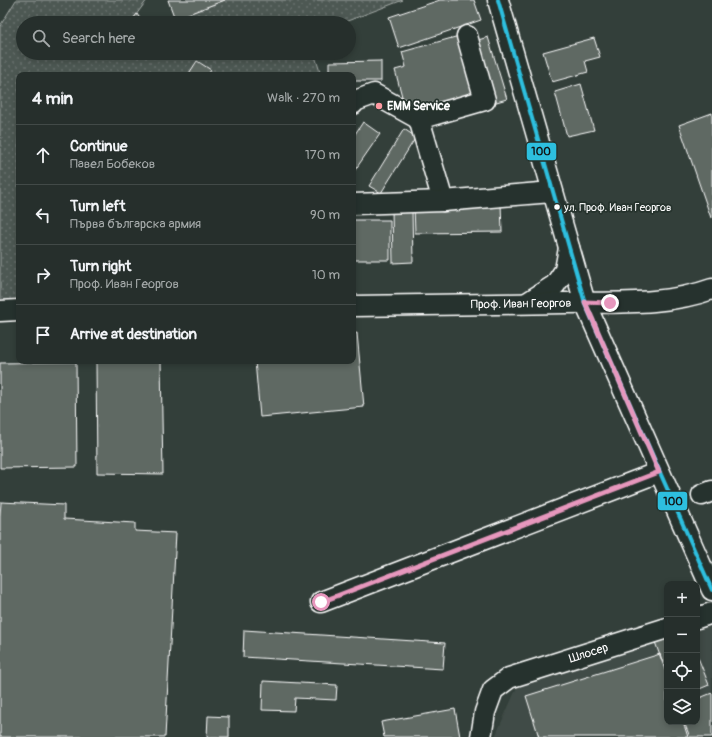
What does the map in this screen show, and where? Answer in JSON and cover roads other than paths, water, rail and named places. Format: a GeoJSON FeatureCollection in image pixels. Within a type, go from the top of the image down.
{"type":"FeatureCollection","features":[{"type":"Feature","properties":{"kind":"street"},"geometry":{"type":"LineString","coordinates":[[498,0],[552,192],[585,302],[712,590]]}},
{"type":"Feature","properties":{"kind":"street"},"geometry":{"type":"LineString","coordinates":[[419,119],[485,100],[467,36]]}},
{"type":"Feature","properties":{"kind":"street"},"geometry":{"type":"LineString","coordinates":[[356,101],[374,94],[419,119],[443,201]]}},
{"type":"Feature","properties":{"kind":"street"},"geometry":{"type":"LineString","coordinates":[[356,204],[443,201],[552,192]]}},
{"type":"Feature","properties":{"kind":"street"},"geometry":{"type":"LineString","coordinates":[[527,303],[555,285],[565,270],[569,248]]}},
{"type":"Feature","properties":{"kind":"street","name":"Проф. Иван Георгов"},"geometry":{"type":"LineString","coordinates":[[356,306],[585,302],[634,303],[693,296],[712,290]]}},
{"type":"Feature","properties":{"kind":"street"},"geometry":{"type":"LineString","coordinates":[[0,311],[16,310]]}},
{"type":"Feature","properties":{"kind":"street"},"geometry":{"type":"LineString","coordinates":[[321,602],[659,472]]}},
{"type":"Feature","properties":{"kind":"street"},"geometry":{"type":"LineString","coordinates":[[700,617],[712,613]]}},
{"type":"Feature","properties":{"kind":"street","name":"Шлосер"},"geometry":{"type":"LineString","coordinates":[[481,737],[485,712],[492,690],[509,678],[664,629]]}},
{"type":"Feature","properties":{"kind":"place","name":"EMM Service"},"geometry":{"type":"Point","coordinates":[379,106]}},
{"type":"Feature","properties":{"kind":"place","name":"ул. Проф. Иван Георгов"},"geometry":{"type":"Point","coordinates":[557,207]}}]}
